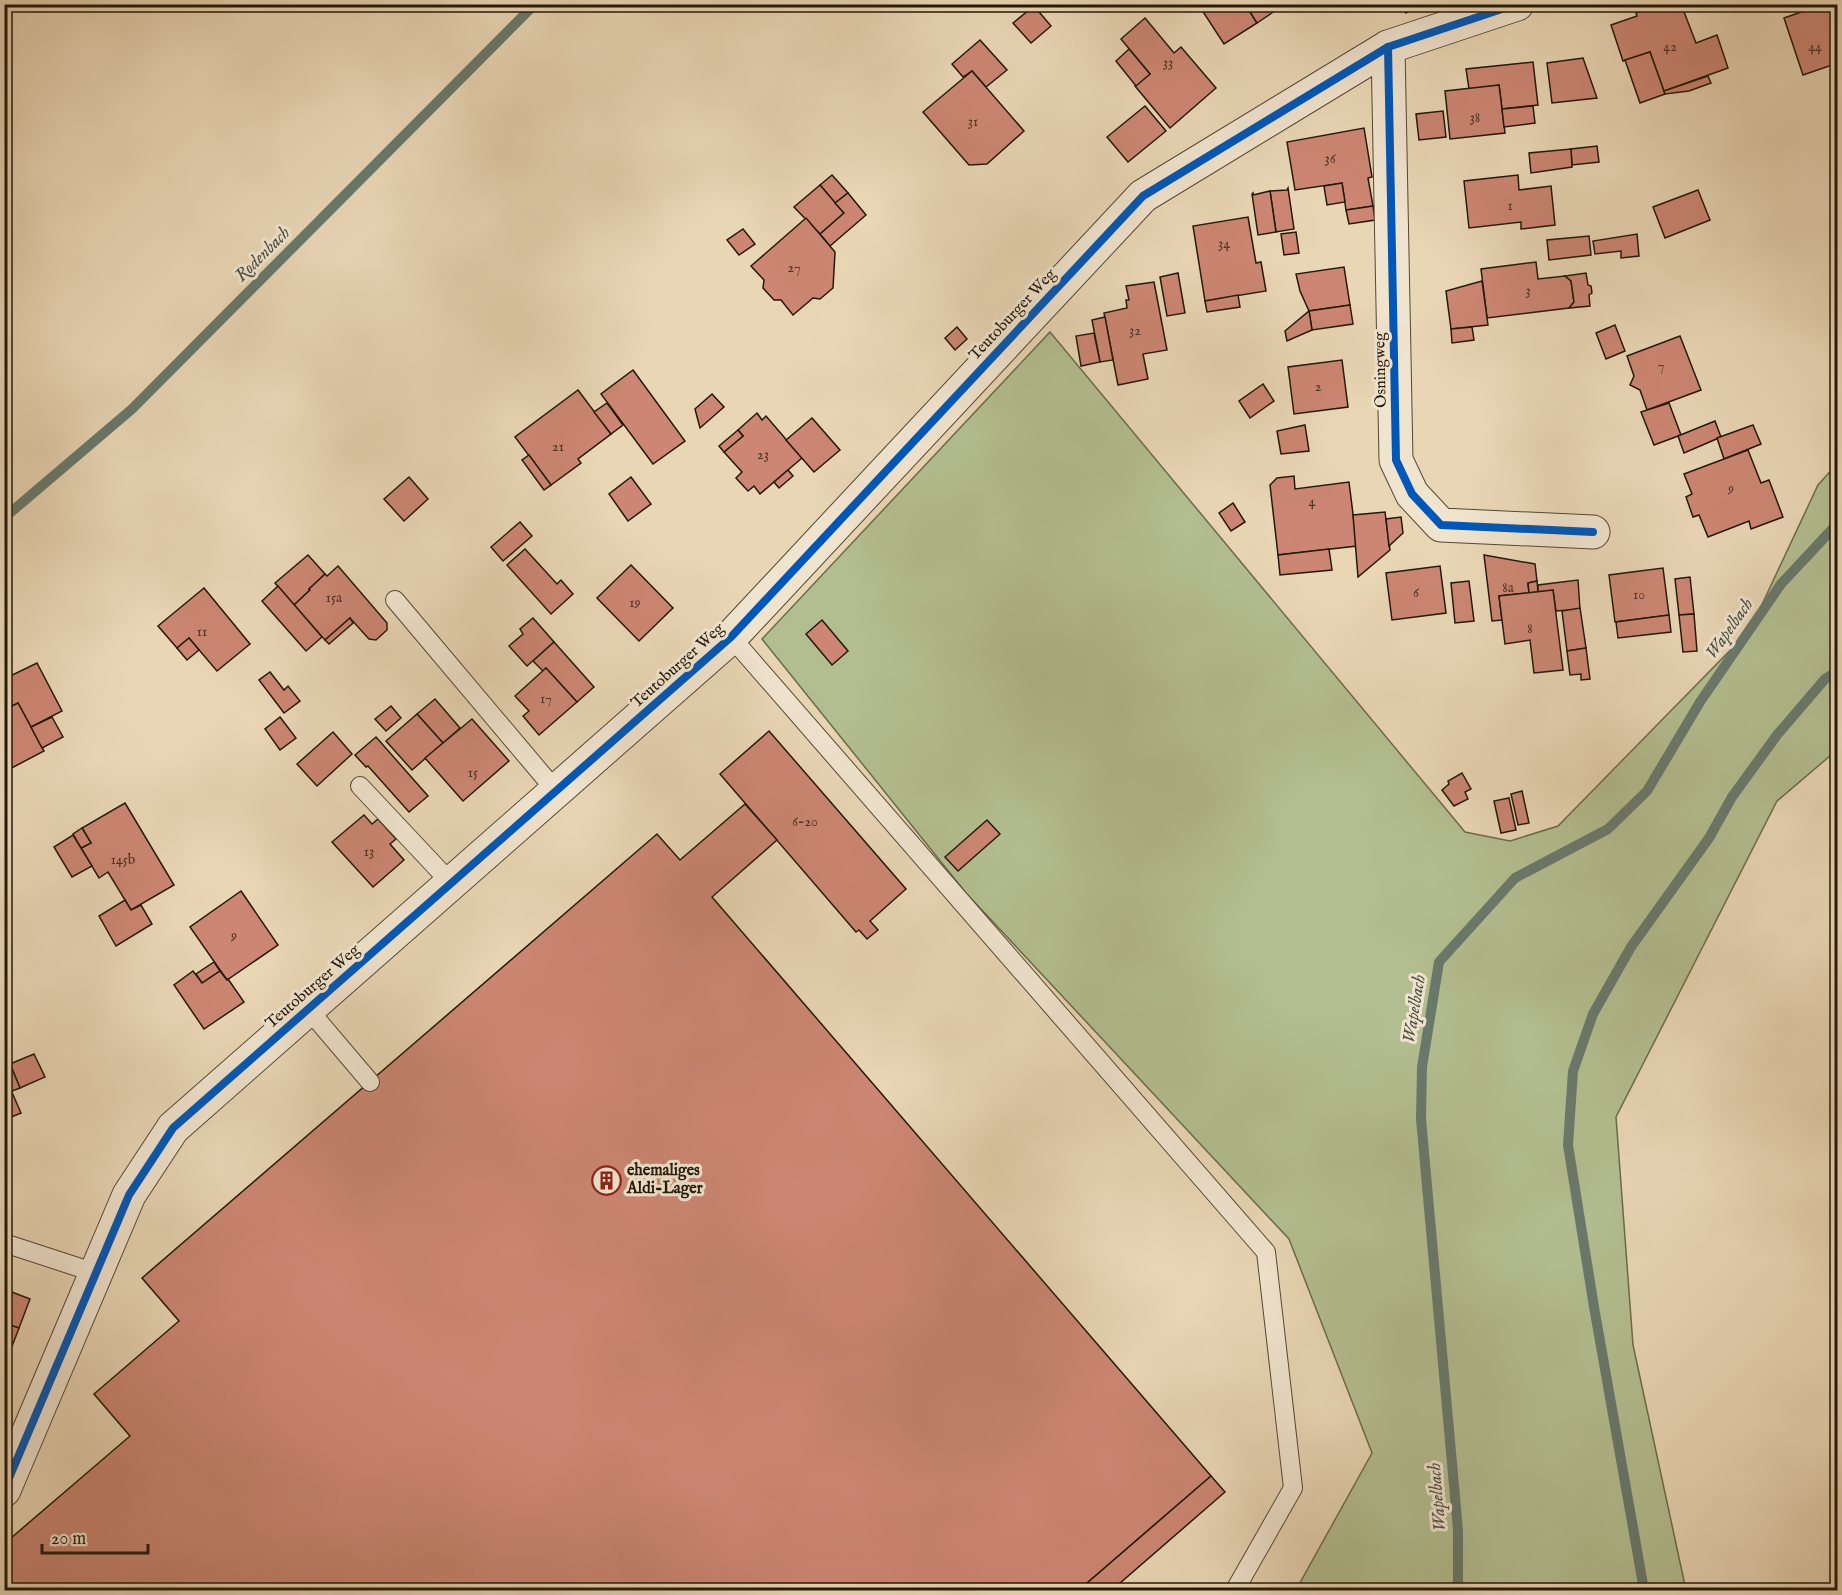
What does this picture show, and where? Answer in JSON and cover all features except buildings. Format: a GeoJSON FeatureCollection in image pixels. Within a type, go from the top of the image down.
{"type":"FeatureCollection","features":[{"type":"Feature","properties":{"kind":"street","name":"Teutoburger Weg"},"geometry":{"type":"LineString","coordinates":[[4,1490],[129,1195],[173,1128],[731,638],[1143,196],[1388,47],[1517,4]]}},
{"type":"Feature","properties":{"kind":"street","name":"Osningweg"},"geometry":{"type":"LineString","coordinates":[[1388,47],[1396,460],[1412,494],[1441,525],[1593,532]]}},
{"type":"Feature","properties":{"kind":"lane"},"geometry":{"type":"LineString","coordinates":[[395,600],[556,791]]}},
{"type":"Feature","properties":{"kind":"lane"},"geometry":{"type":"LineString","coordinates":[[731,638],[1266,1252],[1293,1488],[1235,1590]]}},
{"type":"Feature","properties":{"kind":"lane"},"geometry":{"type":"LineString","coordinates":[[360,786],[452,884]]}},
{"type":"Feature","properties":{"kind":"lane"},"geometry":{"type":"LineString","coordinates":[[308,1009],[370,1082]]}},
{"type":"Feature","properties":{"kind":"lane"},"geometry":{"type":"LineString","coordinates":[[4,1243],[96,1274]]}},
{"type":"Feature","properties":{"kind":"green space"},"geometry":{"type":"Polygon","coordinates":[[[1050,332],[1465,832],[1510,841],[1558,826],[1750,630],[1818,485],[1837,464],[1837,750],[1777,801],[1616,1117],[1633,1345],[1686,1590],[1296,1590],[1372,1453],[1289,1239],[966,893],[762,639],[1050,332]]]}},
{"type":"Feature","properties":{"kind":"waterway","name":"Rodenbach"},"geometry":{"type":"LineString","coordinates":[[4,518],[132,409],[535,4]]}},
{"type":"Feature","properties":{"kind":"waterway","name":"Wapelbach"},"geometry":{"type":"LineString","coordinates":[[1458,1590],[1458,1530],[1421,1119],[1422,1067],[1439,962],[1515,878],[1608,829],[1647,791],[1700,702],[1781,584],[1838,523]]}},
{"type":"Feature","properties":{"kind":"waterway","name":"Wapelbach"},"geometry":{"type":"LineString","coordinates":[[1644,1590],[1568,1145],[1573,1071],[1593,1014],[1631,947],[1709,838],[1732,797],[1777,735],[1825,679],[1838,671]]}},
{"type":"Feature","properties":{"kind":"cycle path"},"geometry":{"type":"LineString","coordinates":[[4,1490],[129,1195],[173,1128],[731,637],[1143,196],[1388,47],[1517,4]]}},
{"type":"Feature","properties":{"kind":"cycle path"},"geometry":{"type":"LineString","coordinates":[[1388,47],[1396,460],[1412,494],[1441,525],[1593,532]]}},
{"type":"Feature","properties":{"kind":"place","name":"ehemaliges Aldi-Lager"},"geometry":{"type":"Point","coordinates":[606,1180]}}]}
